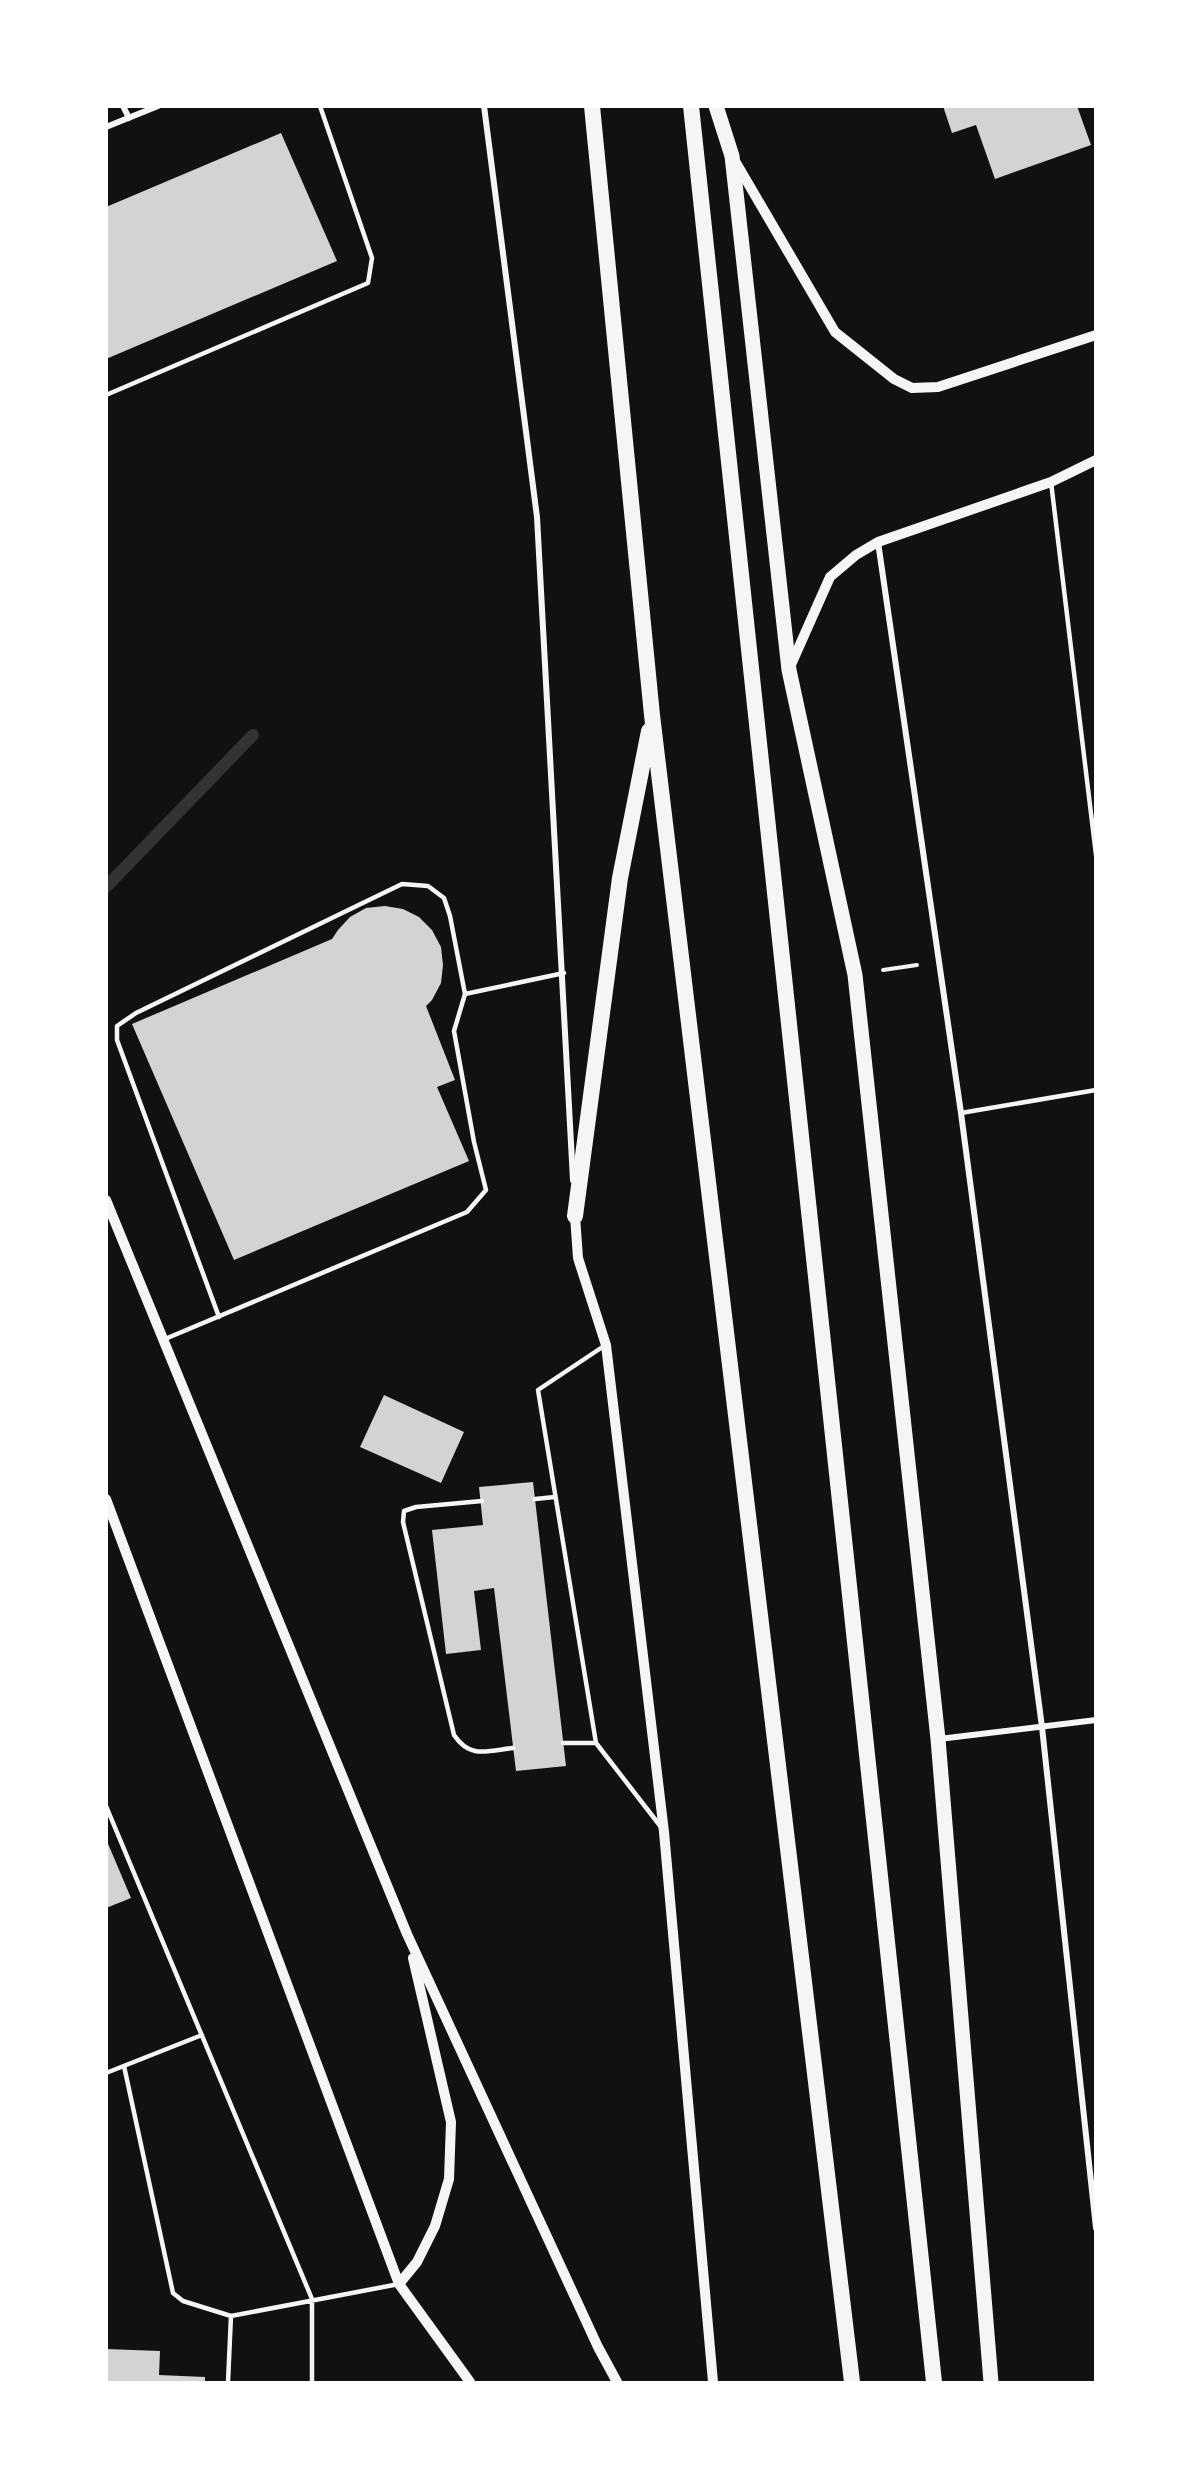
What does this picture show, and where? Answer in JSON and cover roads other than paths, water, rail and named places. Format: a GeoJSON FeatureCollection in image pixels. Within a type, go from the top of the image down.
{"type":"FeatureCollection","features":[{"type":"Feature","properties":{"kind":"highway"},"geometry":{"type":"LineString","coordinates":[[592,106],[652,715],[852,2382]]}},
{"type":"Feature","properties":{"kind":"highway"},"geometry":{"type":"LineString","coordinates":[[691,106],[934,2382]]}},
{"type":"Feature","properties":{"kind":"highway"},"geometry":{"type":"LineString","coordinates":[[575,1216],[620,878],[652,715]]}},
{"type":"Feature","properties":{"kind":"main road"},"geometry":{"type":"LineString","coordinates":[[716,106],[732,156],[789,670],[855,975],[938,1739],[991,2382]]}},
{"type":"Feature","properties":{"kind":"street"},"geometry":{"type":"LineString","coordinates":[[123,106],[129,118]]}},
{"type":"Feature","properties":{"kind":"street"},"geometry":{"type":"LineString","coordinates":[[106,127],[158,106]]}},
{"type":"Feature","properties":{"kind":"street"},"geometry":{"type":"LineString","coordinates":[[484,106],[537,517],[578,1258],[606,1345],[664,1832],[713,2382]]}},
{"type":"Feature","properties":{"kind":"street"},"geometry":{"type":"LineString","coordinates":[[732,156],[835,332],[894,379],[912,388],[938,387],[1095,335]]}},
{"type":"Feature","properties":{"kind":"street"},"geometry":{"type":"LineString","coordinates":[[1051,482],[1095,451]]}},
{"type":"Feature","properties":{"kind":"street"},"geometry":{"type":"LineString","coordinates":[[789,670],[830,577],[856,555],[878,542],[1051,482],[1095,460]]}},
{"type":"Feature","properties":{"kind":"street"},"geometry":{"type":"LineString","coordinates":[[878,542],[961,1113],[1042,1727],[1095,2228]]}},
{"type":"Feature","properties":{"kind":"street"},"geometry":{"type":"LineString","coordinates":[[106,1200],[408,1934],[593,2337],[617,2382]]}},
{"type":"Feature","properties":{"kind":"street"},"geometry":{"type":"LineString","coordinates":[[106,1499],[399,2284],[470,2382]]}},
{"type":"Feature","properties":{"kind":"street"},"geometry":{"type":"LineString","coordinates":[[938,1739],[1095,1720]]}},
{"type":"Feature","properties":{"kind":"street"},"geometry":{"type":"LineString","coordinates":[[399,2284],[417,2262],[435,2226],[449,2180],[451,2122],[408,1934]]}},
{"type":"Feature","properties":{"kind":"lane"},"geometry":{"type":"LineString","coordinates":[[106,395],[368,283],[372,258],[320,106]]}},
{"type":"Feature","properties":{"kind":"lane"},"geometry":{"type":"LineString","coordinates":[[1051,482],[1095,855]]}},
{"type":"Feature","properties":{"kind":"lane"},"geometry":{"type":"LineString","coordinates":[[165,1339],[219,1317],[467,1212],[486,1190],[474,1142],[454,1031],[465,994],[450,916],[444,898],[428,886],[402,884],[136,1013],[117,1026],[117,1040],[219,1317]]}},
{"type":"Feature","properties":{"kind":"lane"},"geometry":{"type":"LineString","coordinates":[[465,994],[564,973]]}},
{"type":"Feature","properties":{"kind":"lane"},"geometry":{"type":"LineString","coordinates":[[961,1113],[1095,1089]]}},
{"type":"Feature","properties":{"kind":"lane"},"geometry":{"type":"LineString","coordinates":[[606,1345],[538,1390],[596,1743],[664,1832]]}},
{"type":"Feature","properties":{"kind":"lane"},"geometry":{"type":"LineString","coordinates":[[535,1499],[555,1497]]}},
{"type":"Feature","properties":{"kind":"lane"},"geometry":{"type":"LineString","coordinates":[[482,1501],[416,1507],[405,1511],[403,1522],[454,1735],[462,1747],[475,1752],[513,1748]]}},
{"type":"Feature","properties":{"kind":"lane"},"geometry":{"type":"LineString","coordinates":[[563,1743],[596,1743]]}},
{"type":"Feature","properties":{"kind":"lane"},"geometry":{"type":"LineString","coordinates":[[106,1806],[312,2299],[312,2382]]}},
{"type":"Feature","properties":{"kind":"lane"},"geometry":{"type":"LineString","coordinates":[[106,2073],[202,2036]]}},
{"type":"Feature","properties":{"kind":"lane"},"geometry":{"type":"LineString","coordinates":[[124,2066],[173,2293],[183,2301],[231,2316],[399,2284]]}},
{"type":"Feature","properties":{"kind":"lane"},"geometry":{"type":"LineString","coordinates":[[228,2382],[231,2316]]}},
{"type":"Feature","properties":{"kind":"waterway"},"geometry":{"type":"LineString","coordinates":[[106,887],[253,735]]}}]}
